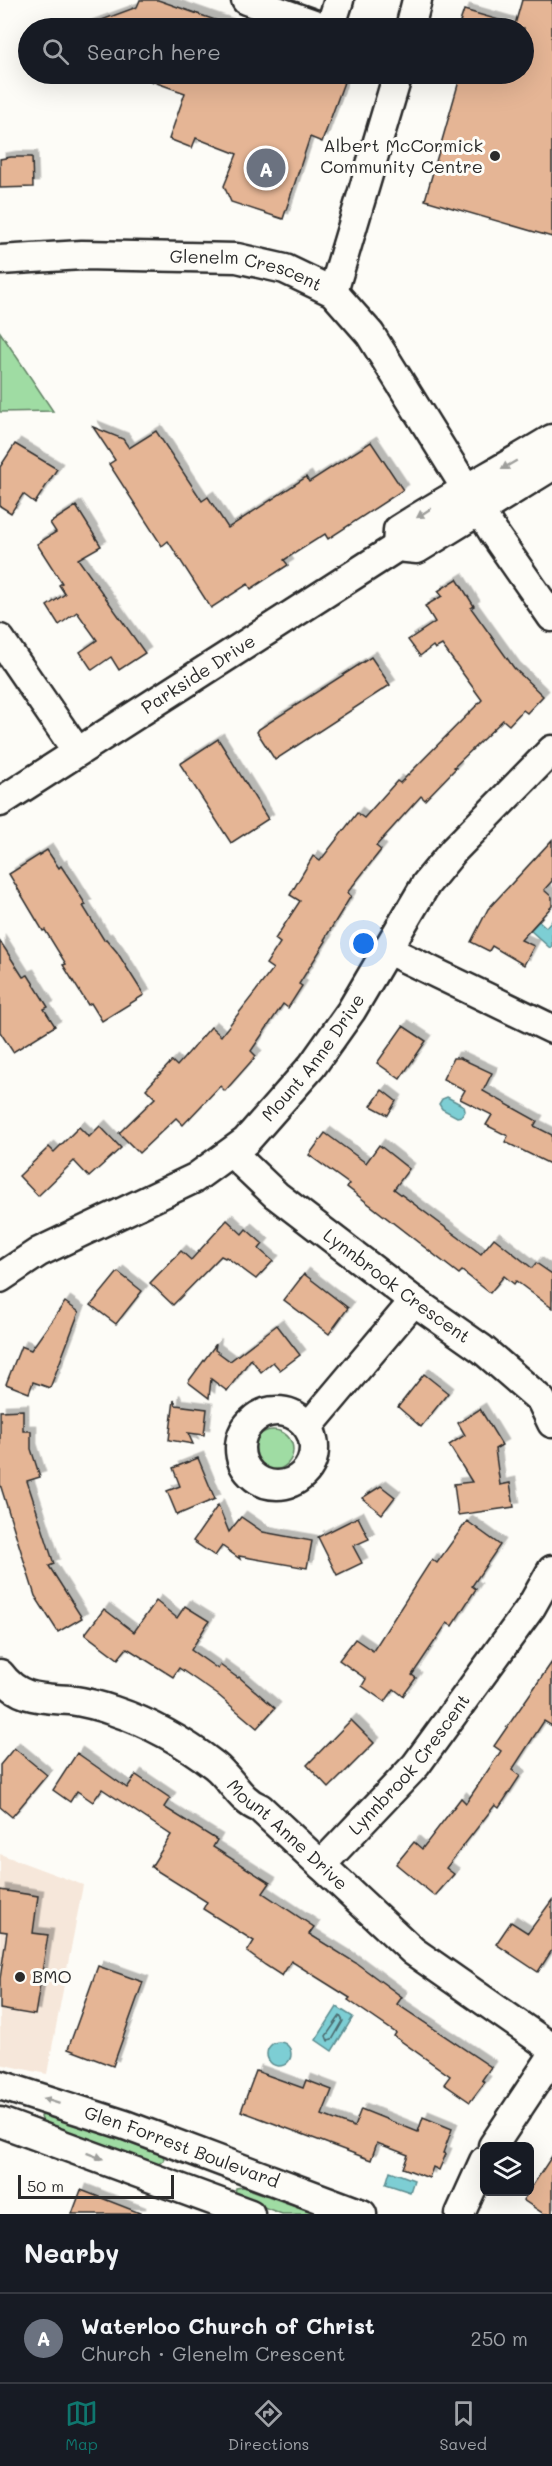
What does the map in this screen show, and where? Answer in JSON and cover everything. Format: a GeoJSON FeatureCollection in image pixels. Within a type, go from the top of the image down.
{"type":"FeatureCollection","features":[{"type":"Feature","properties":{"kind":"street"},"geometry":{"type":"LineString","coordinates":[[246,0],[280,6],[306,18]]}},
{"type":"Feature","properties":{"kind":"street"},"geometry":{"type":"LineString","coordinates":[[332,18],[339,0]]}},
{"type":"Feature","properties":{"kind":"street"},"geometry":{"type":"LineString","coordinates":[[412,18],[417,0]]}},
{"type":"Feature","properties":{"kind":"street"},"geometry":{"type":"LineString","coordinates":[[333,292],[394,84]]}},
{"type":"Feature","properties":{"kind":"street","name":"Glenelm Crescent"},"geometry":{"type":"LineString","coordinates":[[0,260],[82,255],[237,258],[285,269],[333,292],[370,334],[473,500],[534,594],[552,617]]}},
{"type":"Feature","properties":{"kind":"street","name":"Parkside Drive"},"geometry":{"type":"LineString","coordinates":[[0,801],[76,750],[235,652],[397,547],[417,549],[473,500],[552,440]]}},
{"type":"Feature","properties":{"kind":"street","name":"Parkside Drive"},"geometry":{"type":"LineString","coordinates":[[473,500],[552,466]]}},
{"type":"Feature","properties":{"kind":"street"},"geometry":{"type":"LineString","coordinates":[[0,639],[76,750]]}},
{"type":"Feature","properties":{"kind":"street","name":"Mount Anne Drive"},"geometry":{"type":"LineString","coordinates":[[0,1278],[39,1252],[195,1178],[232,1153],[274,1111],[312,1066],[351,1011],[426,884],[508,793],[552,750]]}},
{"type":"Feature","properties":{"kind":"street"},"geometry":{"type":"LineString","coordinates":[[388,950],[552,1029]]}},
{"type":"Feature","properties":{"kind":"street","name":"Lynnbrook Crescent"},"geometry":{"type":"LineString","coordinates":[[232,1153],[276,1195],[482,1350],[548,1405]]}},
{"type":"Feature","properties":{"kind":"street"},"geometry":{"type":"LineString","coordinates":[[308,1427],[414,1301]]}},
{"type":"Feature","properties":{"kind":"street","name":"Lynnbrook Crescent"},"geometry":{"type":"LineString","coordinates":[[321,1866],[416,1765],[531,1607],[552,1570]]}},
{"type":"Feature","properties":{"kind":"street","name":"Mount Anne Drive"},"geometry":{"type":"LineString","coordinates":[[0,1674],[12,1687],[31,1696],[50,1701],[69,1700],[103,1707],[162,1731],[213,1765],[249,1804],[260,1808],[413,1951],[552,2048]]}},
{"type":"Feature","properties":{"kind":"street"},"geometry":{"type":"LineString","coordinates":[[496,2142],[552,2057]]}},
{"type":"Feature","properties":{"kind":"street","name":"Glen Forrest Boulevard"},"geometry":{"type":"LineString","coordinates":[[0,2085],[125,2125],[362,2214]]}},
{"type":"Feature","properties":{"kind":"street","name":"Glen Forrest Boulevard"},"geometry":{"type":"LineString","coordinates":[[0,2122],[191,2204],[250,2214]]}},
{"type":"Feature","properties":{"kind":"street"},"geometry":{"type":"LineString","coordinates":[[191,2204],[208,2157]]}},
{"type":"Feature","properties":{"kind":"street"},"geometry":{"type":"LineString","coordinates":[[460,2214],[480,2170]]}},
{"type":"Feature","properties":{"kind":"shaded area"},"geometry":{"type":"Polygon","coordinates":[[[0,1854],[83,1885],[47,2074],[0,2064],[0,1854]]]}},
{"type":"Feature","properties":{"kind":"green space"},"geometry":{"type":"Polygon","coordinates":[[[0,332],[53,411],[0,412],[0,332]]]}},
{"type":"Feature","properties":{"kind":"green space"},"geometry":{"type":"Polygon","coordinates":[[[273,1430],[281,1431],[287,1436],[292,1442],[292,1458],[287,1464],[281,1469],[273,1470],[265,1469],[259,1464],[254,1458],[253,1450],[254,1442],[259,1436],[265,1431],[273,1430]]]}},
{"type":"Feature","properties":{"kind":"green space"},"geometry":{"type":"Polygon","coordinates":[[[46,2111],[163,2153],[164,2160],[156,2166],[44,2124],[41,2117],[46,2111]]]}},
{"type":"Feature","properties":{"kind":"green space"},"geometry":{"type":"Polygon","coordinates":[[[243,2187],[317,2214],[282,2214],[238,2197],[235,2193],[236,2188],[243,2187]]]}},
{"type":"Feature","properties":{"kind":"water"},"geometry":{"type":"Polygon","coordinates":[[[552,920],[552,946],[550,948],[530,930],[539,921],[546,927],[552,920]]]}},
{"type":"Feature","properties":{"kind":"water"},"geometry":{"type":"Polygon","coordinates":[[[447,1097],[464,1106],[465,1111],[462,1116],[457,1117],[442,1109],[439,1104],[447,1097]]]}},
{"type":"Feature","properties":{"kind":"water"},"geometry":{"type":"Polygon","coordinates":[[[337,2007],[353,2017],[332,2051],[316,2040],[337,2007]]]}},
{"type":"Feature","properties":{"kind":"water"},"geometry":{"type":"Polygon","coordinates":[[[279,2042],[288,2045],[291,2054],[288,2063],[279,2066],[270,2063],[267,2054],[270,2045],[279,2042]]]}},
{"type":"Feature","properties":{"kind":"water"},"geometry":{"type":"Polygon","coordinates":[[[390,2171],[414,2180],[410,2192],[386,2184],[390,2171]]]}},
{"type":"Feature","properties":{"kind":"building"},"geometry":{"type":"Polygon","coordinates":[[[140,0],[158,0],[209,18],[107,18],[137,7],[140,0]]]}},
{"type":"Feature","properties":{"kind":"building","name":"Albert McCormick Community Centre"},"geometry":{"type":"Polygon","coordinates":[[[522,0],[552,0],[552,237],[425,200],[458,84],[534,84],[534,18],[517,18],[522,0]]]}},
{"type":"Feature","properties":{"kind":"building"},"geometry":{"type":"Polygon","coordinates":[[[464,10],[492,18],[461,18],[464,10]]]}},
{"type":"Feature","properties":{"kind":"building"},"geometry":{"type":"Polygon","coordinates":[[[160,84],[343,84],[322,142],[310,137],[283,219],[231,202],[224,186],[237,154],[196,138],[192,148],[169,139],[185,93],[160,84]]]}},
{"type":"Feature","properties":{"kind":"building"},"geometry":{"type":"Polygon","coordinates":[[[32,157],[33,187],[0,188],[0,159],[32,157]]]}},
{"type":"Feature","properties":{"kind":"building"},"geometry":{"type":"Polygon","coordinates":[[[93,427],[123,439],[129,448],[156,431],[202,501],[208,497],[228,528],[306,477],[309,482],[371,442],[403,490],[328,539],[325,534],[284,560],[288,565],[251,589],[248,584],[211,608],[168,541],[162,546],[109,464],[115,460],[93,427]]]}},
{"type":"Feature","properties":{"kind":"building"},"geometry":{"type":"Polygon","coordinates":[[[15,444],[57,469],[35,503],[23,494],[11,513],[0,506],[0,467],[15,444]]]}},
{"type":"Feature","properties":{"kind":"building"},"geometry":{"type":"Polygon","coordinates":[[[76,506],[101,546],[78,559],[145,653],[119,670],[111,657],[92,670],[80,652],[97,640],[77,612],[59,625],[47,606],[65,594],[59,585],[62,583],[37,544],[56,532],[50,523],[76,506]]]}},
{"type":"Feature","properties":{"kind":"building"},"geometry":{"type":"Polygon","coordinates":[[[457,579],[474,606],[471,608],[514,668],[543,696],[527,713],[523,710],[509,725],[503,720],[454,767],[456,768],[425,800],[421,796],[376,846],[381,850],[347,893],[351,896],[299,984],[302,986],[288,1008],[283,1004],[251,1051],[256,1056],[225,1091],[220,1086],[183,1125],[176,1118],[139,1153],[119,1133],[155,1098],[146,1089],[172,1061],[177,1066],[211,1027],[221,1036],[273,969],[266,964],[280,943],[275,939],[300,901],[290,895],[313,856],[320,861],[357,813],[364,818],[397,781],[400,783],[482,700],[442,645],[435,649],[433,646],[420,656],[408,640],[435,622],[425,606],[442,596],[438,591],[457,579]]]}},
{"type":"Feature","properties":{"kind":"building"},"geometry":{"type":"Polygon","coordinates":[[[371,657],[390,685],[275,760],[257,732],[259,729],[371,657]]]}},
{"type":"Feature","properties":{"kind":"building"},"geometry":{"type":"Polygon","coordinates":[[[218,739],[268,819],[231,843],[180,764],[218,739]]]}},
{"type":"Feature","properties":{"kind":"building"},"geometry":{"type":"Polygon","coordinates":[[[552,840],[552,881],[544,890],[552,897],[552,906],[521,940],[534,946],[524,965],[492,946],[489,951],[471,942],[488,909],[552,840]]]}},
{"type":"Feature","properties":{"kind":"building"},"geometry":{"type":"Polygon","coordinates":[[[47,850],[59,868],[61,866],[86,905],[83,906],[104,940],[106,939],[117,952],[144,995],[102,1021],[91,1003],[88,1005],[63,965],[66,964],[9,874],[47,850]]]}},
{"type":"Feature","properties":{"kind":"building"},"geometry":{"type":"Polygon","coordinates":[[[0,941],[23,977],[28,975],[48,1007],[44,1009],[55,1026],[13,1052],[0,1032],[0,941]]]}},
{"type":"Feature","properties":{"kind":"building"},"geometry":{"type":"Polygon","coordinates":[[[403,1026],[426,1041],[400,1079],[377,1063],[403,1026]]]}},
{"type":"Feature","properties":{"kind":"building"},"geometry":{"type":"Polygon","coordinates":[[[453,1058],[460,1058],[492,1073],[483,1091],[537,1121],[534,1126],[552,1135],[552,1165],[505,1142],[508,1136],[486,1125],[492,1115],[460,1099],[465,1090],[443,1079],[453,1058]]]}},
{"type":"Feature","properties":{"kind":"building"},"geometry":{"type":"Polygon","coordinates":[[[382,1090],[396,1101],[388,1115],[371,1106],[382,1090]]]}},
{"type":"Feature","properties":{"kind":"building"},"geometry":{"type":"Polygon","coordinates":[[[100,1126],[121,1148],[89,1177],[74,1161],[38,1196],[19,1176],[49,1147],[54,1152],[79,1127],[89,1137],[100,1126]]]}},
{"type":"Feature","properties":{"kind":"building"},"geometry":{"type":"Polygon","coordinates":[[[325,1133],[366,1163],[379,1145],[409,1169],[394,1189],[481,1254],[494,1238],[532,1268],[536,1263],[552,1274],[552,1308],[516,1281],[514,1284],[504,1276],[490,1293],[462,1271],[459,1274],[347,1187],[349,1184],[309,1155],[325,1133]]]}},
{"type":"Feature","properties":{"kind":"building"},"geometry":{"type":"Polygon","coordinates":[[[227,1220],[242,1234],[246,1229],[263,1244],[259,1249],[273,1261],[256,1279],[226,1257],[221,1256],[173,1305],[150,1283],[181,1251],[191,1260],[227,1220]]]}},
{"type":"Feature","properties":{"kind":"building"},"geometry":{"type":"Polygon","coordinates":[[[118,1272],[142,1291],[116,1324],[91,1305],[118,1272]]]}},
{"type":"Feature","properties":{"kind":"building"},"geometry":{"type":"Polygon","coordinates":[[[304,1274],[348,1308],[329,1334],[284,1300],[304,1274]]]}},
{"type":"Feature","properties":{"kind":"building"},"geometry":{"type":"Polygon","coordinates":[[[65,1302],[79,1312],[50,1388],[33,1382],[29,1393],[6,1384],[21,1346],[31,1350],[65,1302]]]}},
{"type":"Feature","properties":{"kind":"building"},"geometry":{"type":"Polygon","coordinates":[[[277,1325],[300,1355],[280,1370],[273,1362],[261,1372],[251,1359],[227,1391],[211,1379],[209,1398],[188,1382],[216,1344],[215,1350],[230,1361],[277,1325]]]}},
{"type":"Feature","properties":{"kind":"building"},"geometry":{"type":"Polygon","coordinates":[[[424,1374],[448,1393],[421,1427],[398,1407],[424,1374]]]}},
{"type":"Feature","properties":{"kind":"building"},"geometry":{"type":"Polygon","coordinates":[[[174,1400],[176,1405],[207,1409],[204,1435],[188,1433],[193,1444],[169,1440],[174,1400]]]}},
{"type":"Feature","properties":{"kind":"building"},"geometry":{"type":"Polygon","coordinates":[[[480,1409],[502,1445],[495,1449],[500,1485],[510,1483],[514,1507],[458,1515],[454,1484],[472,1482],[449,1445],[465,1435],[458,1423],[480,1409]]]}},
{"type":"Feature","properties":{"kind":"building"},"geometry":{"type":"Polygon","coordinates":[[[23,1410],[23,1431],[31,1431],[31,1449],[40,1477],[27,1481],[54,1564],[49,1566],[82,1618],[58,1632],[35,1596],[0,1484],[0,1411],[23,1410]]]}},
{"type":"Feature","properties":{"kind":"building"},"geometry":{"type":"Polygon","coordinates":[[[198,1458],[215,1499],[177,1515],[167,1491],[180,1486],[173,1468],[198,1458]]]}},
{"type":"Feature","properties":{"kind":"building"},"geometry":{"type":"Polygon","coordinates":[[[381,1486],[395,1497],[382,1514],[362,1498],[381,1486]]]}},
{"type":"Feature","properties":{"kind":"building"},"geometry":{"type":"Polygon","coordinates":[[[218,1505],[229,1532],[241,1517],[263,1532],[312,1541],[307,1568],[239,1556],[240,1559],[222,1546],[215,1556],[193,1541],[218,1505]]]}},
{"type":"Feature","properties":{"kind":"building"},"geometry":{"type":"Polygon","coordinates":[[[358,1517],[369,1539],[353,1546],[362,1563],[337,1575],[318,1537],[358,1517]]]}},
{"type":"Feature","properties":{"kind":"building"},"geometry":{"type":"Polygon","coordinates":[[[467,1521],[500,1545],[472,1586],[476,1589],[452,1626],[447,1623],[412,1675],[416,1678],[403,1696],[394,1689],[385,1702],[362,1686],[366,1679],[339,1660],[355,1639],[373,1651],[432,1559],[437,1563],[467,1521]]]}},
{"type":"Feature","properties":{"kind":"building"},"geometry":{"type":"Polygon","coordinates":[[[156,1601],[177,1618],[185,1606],[209,1621],[191,1650],[218,1669],[220,1665],[239,1677],[275,1708],[257,1728],[218,1695],[179,1668],[173,1677],[127,1648],[118,1659],[85,1634],[104,1609],[134,1632],[156,1601]]]}},
{"type":"Feature","properties":{"kind":"building"},"geometry":{"type":"Polygon","coordinates":[[[552,1662],[552,1726],[544,1721],[512,1770],[520,1776],[499,1808],[495,1805],[446,1868],[454,1874],[435,1896],[396,1864],[414,1842],[422,1849],[461,1798],[466,1803],[501,1751],[494,1746],[552,1662]]]}},
{"type":"Feature","properties":{"kind":"building"},"geometry":{"type":"Polygon","coordinates":[[[351,1720],[374,1743],[329,1788],[307,1765],[351,1720]]]}},
{"type":"Feature","properties":{"kind":"building"},"geometry":{"type":"Polygon","coordinates":[[[14,1748],[47,1775],[12,1817],[0,1807],[0,1765],[14,1748]]]}},
{"type":"Feature","properties":{"kind":"building"},"geometry":{"type":"Polygon","coordinates":[[[77,1753],[127,1788],[136,1775],[170,1798],[164,1807],[217,1840],[213,1847],[270,1883],[263,1893],[314,1927],[309,1934],[356,1963],[402,1997],[397,2004],[491,2067],[482,2080],[485,2082],[470,2102],[444,2084],[450,2076],[394,2036],[396,2033],[348,2000],[350,1998],[291,1961],[282,1976],[265,1965],[247,1952],[254,1941],[203,1909],[207,1902],[151,1867],[171,1835],[102,1789],[93,1802],[77,1791],[70,1802],[53,1790],[77,1753]]]}},
{"type":"Feature","properties":{"kind":"building"},"geometry":{"type":"Polygon","coordinates":[[[0,1890],[38,1896],[33,1933],[48,1935],[35,2015],[0,2009],[0,1979],[7,1932],[0,1931],[0,1890]]]}},
{"type":"Feature","properties":{"kind":"building"},"geometry":{"type":"Polygon","coordinates":[[[552,1900],[552,1950],[538,1972],[496,1944],[511,1922],[528,1933],[552,1900]]]}},
{"type":"Feature","properties":{"kind":"building"},"geometry":{"type":"Polygon","coordinates":[[[98,1966],[143,1982],[113,2066],[68,2049],[98,1966]]]}},
{"type":"Feature","properties":{"kind":"building"},"geometry":{"type":"Polygon","coordinates":[[[256,2071],[303,2088],[306,2080],[332,2090],[322,2115],[354,2127],[361,2109],[418,2132],[423,2117],[452,2129],[443,2153],[446,2154],[439,2170],[433,2167],[429,2178],[403,2168],[408,2155],[377,2143],[371,2160],[241,2111],[256,2071]]]}},
{"type":"Feature","properties":{"kind":"building"},"geometry":{"type":"Polygon","coordinates":[[[552,2156],[552,2214],[544,2214],[523,2200],[526,2196],[534,2196],[534,2183],[552,2156]]]}},
{"type":"Feature","properties":{"kind":"building"},"geometry":{"type":"Polygon","coordinates":[[[81,2190],[140,2213],[140,2214],[72,2214],[81,2190]]]}},
{"type":"Feature","properties":{"kind":"place","name":"Albert McCormick Community Centre"},"geometry":{"type":"Point","coordinates":[495,156]}},
{"type":"Feature","properties":{"kind":"place","name":"Waterloo Church of Christ"},"geometry":{"type":"Point","coordinates":[266,168]}},
{"type":"Feature","properties":{"kind":"place","name":"BMO"},"geometry":{"type":"Point","coordinates":[20,1977]}}]}
